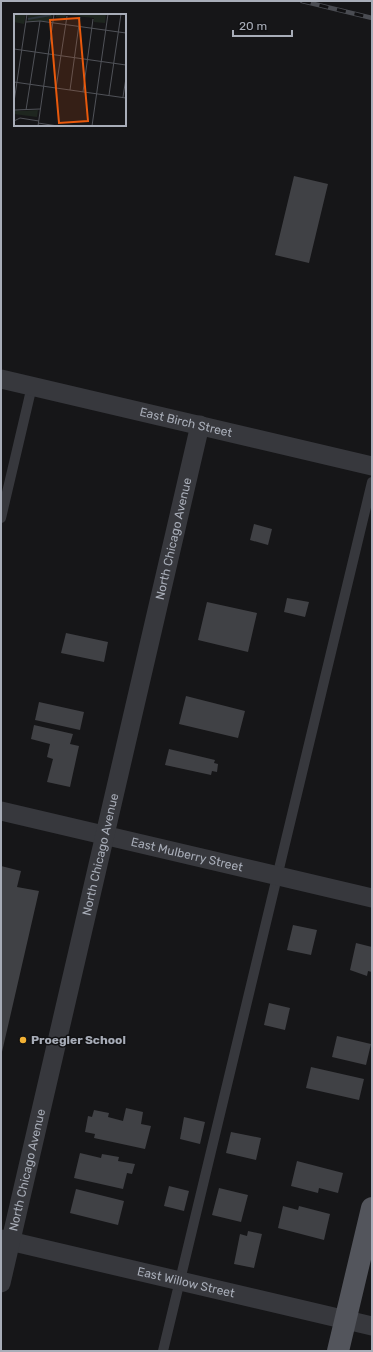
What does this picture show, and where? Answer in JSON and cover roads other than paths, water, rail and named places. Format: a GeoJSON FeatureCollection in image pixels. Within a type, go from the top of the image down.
{"type":"FeatureCollection","features":[{"type":"Feature","properties":{"kind":"main road"},"geometry":{"type":"LineString","coordinates":[[338,1351],[372,1208]]}},
{"type":"Feature","properties":{"kind":"street","name":"East Birch Street"},"geometry":{"type":"LineString","coordinates":[[1,379],[372,466]]}},
{"type":"Feature","properties":{"kind":"street","name":"North Chicago Avenue"},"geometry":{"type":"LineString","coordinates":[[1,1283],[6,1240],[105,836],[200,425]]}},
{"type":"Feature","properties":{"kind":"street","name":"East Mulberry Street"},"geometry":{"type":"LineString","coordinates":[[1,811],[372,898]]}},
{"type":"Feature","properties":{"kind":"street","name":"East Willow Street"},"geometry":{"type":"LineString","coordinates":[[6,1240],[372,1326]]}},
{"type":"Feature","properties":{"kind":"lane"},"geometry":{"type":"LineString","coordinates":[[1,518],[32,386]]}},
{"type":"Feature","properties":{"kind":"lane"},"geometry":{"type":"LineString","coordinates":[[163,1351],[372,482]]}},
{"type":"Feature","properties":{"kind":"railway"},"geometry":{"type":"LineString","coordinates":[[302,1],[372,18]]}},
{"type":"Feature","properties":{"kind":"place","name":"Proegler School"},"geometry":{"type":"Point","coordinates":[23,1040]}}]}
